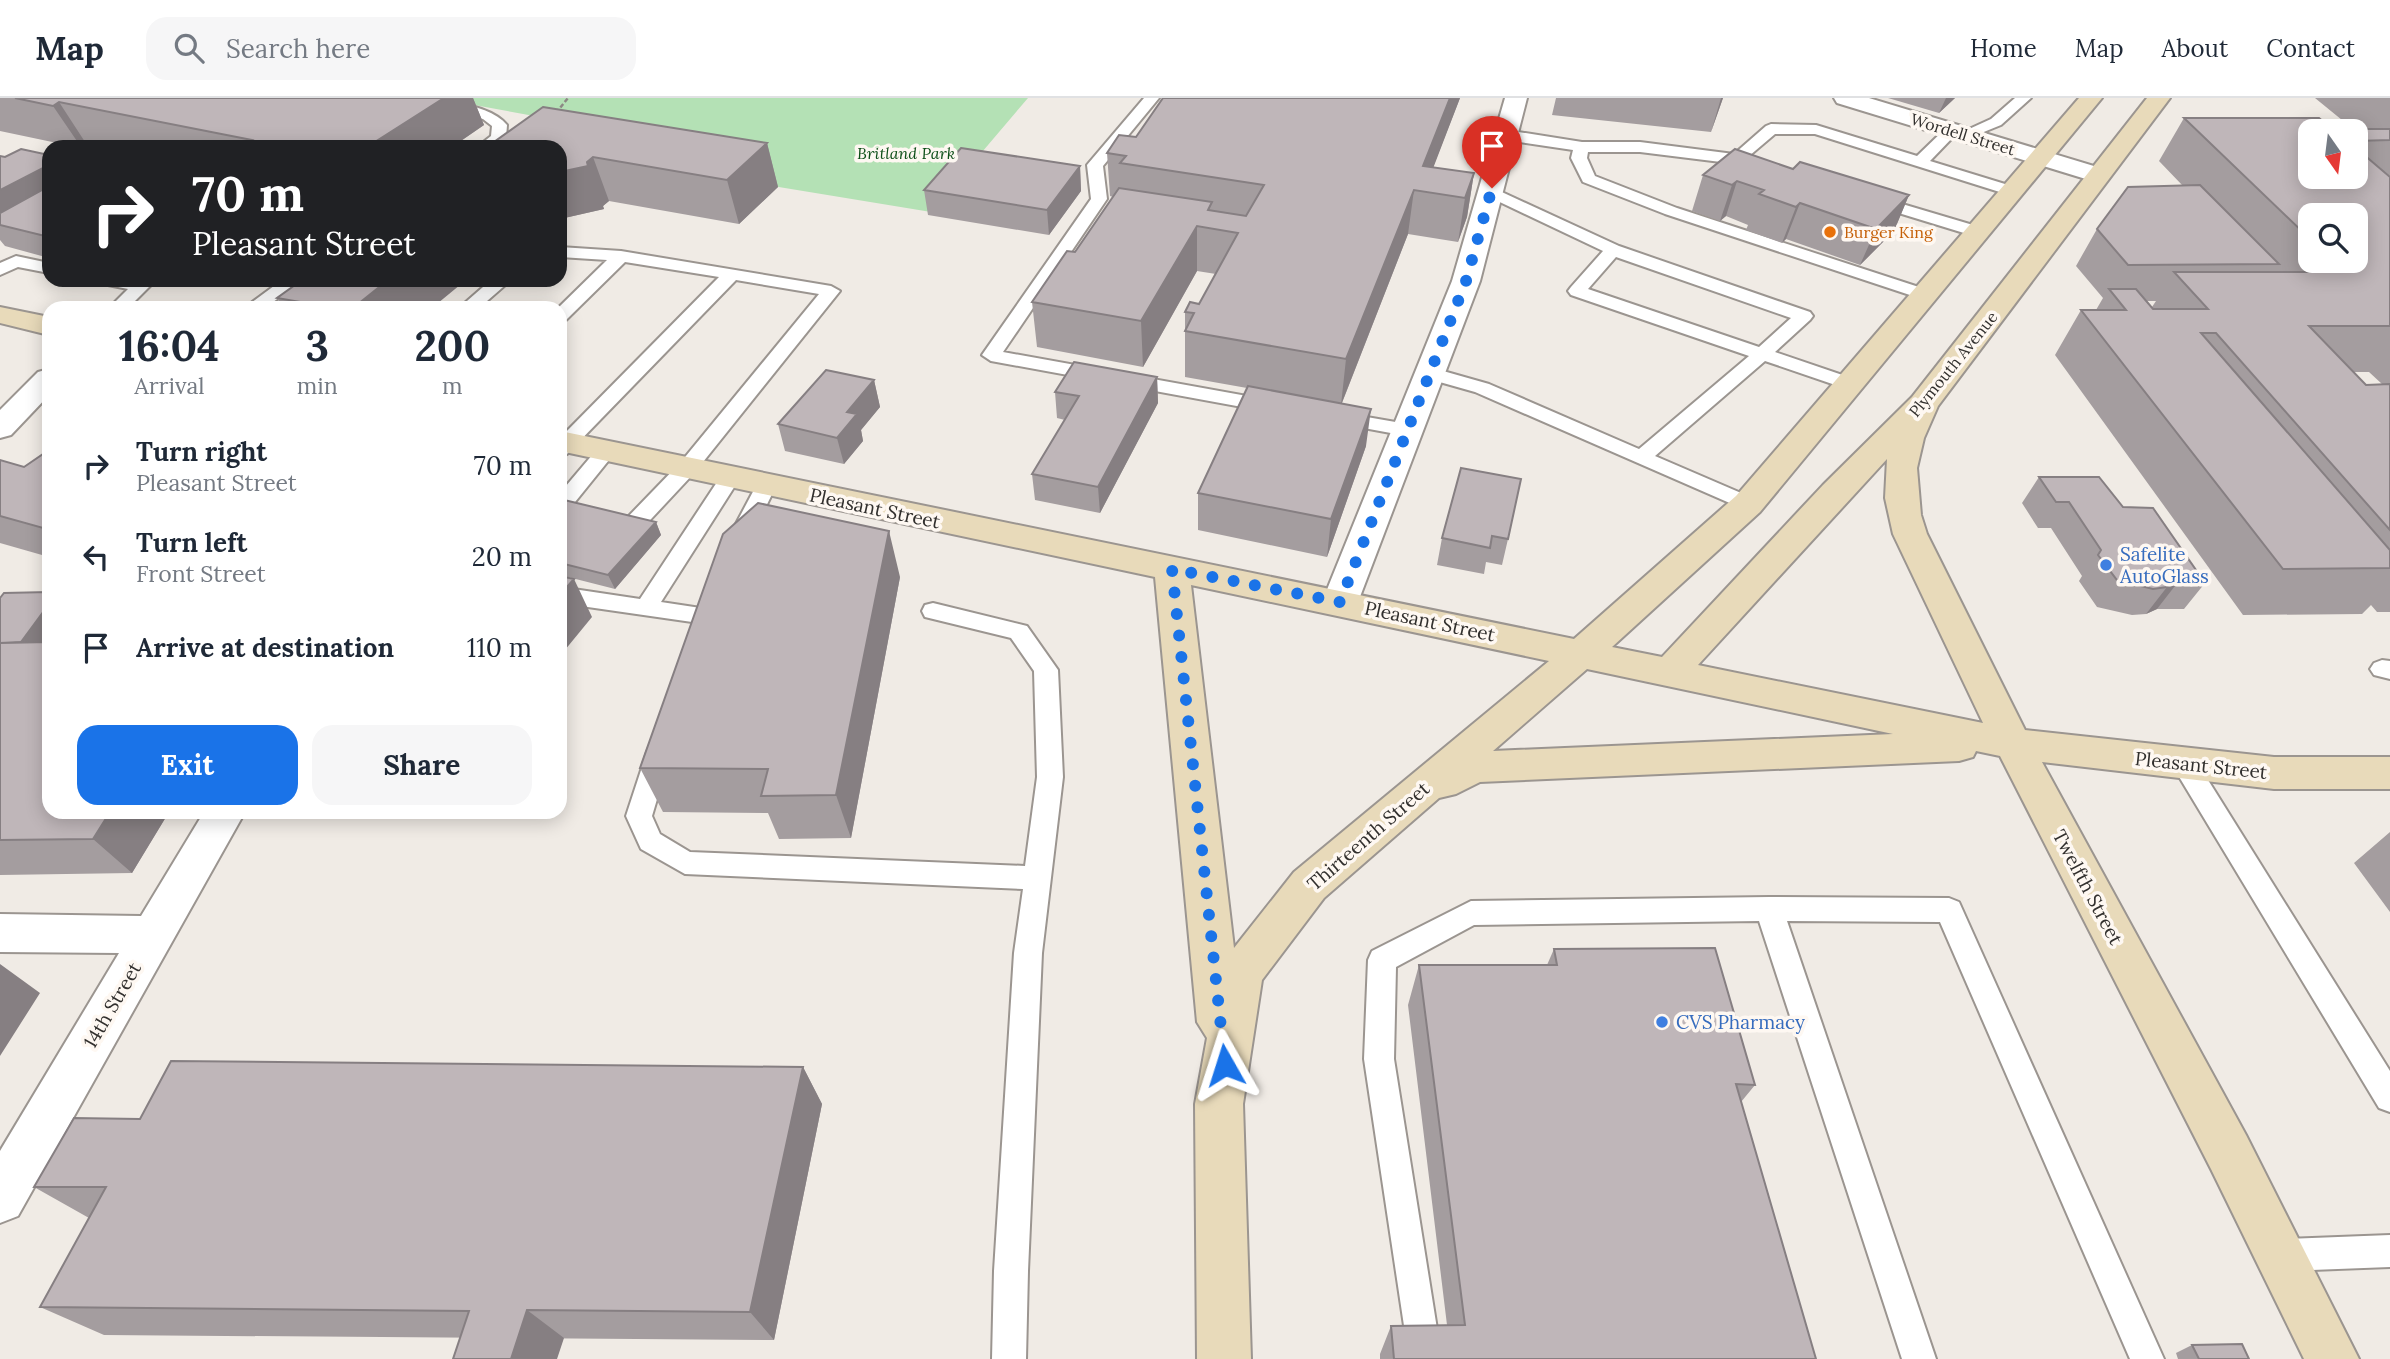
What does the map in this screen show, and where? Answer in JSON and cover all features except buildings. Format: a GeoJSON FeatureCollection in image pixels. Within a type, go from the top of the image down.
{"type":"FeatureCollection","features":[{"type":"Feature","properties":{"kind":"main road"},"geometry":{"type":"LineString","coordinates":[[1582,653],[1748,504],[2091,98]]}},
{"type":"Feature","properties":{"kind":"main road","name":"Plymouth Avenue"},"geometry":{"type":"LineString","coordinates":[[1669,673],[1835,493],[1923,404],[2159,98]]}},
{"type":"Feature","properties":{"kind":"main road"},"geometry":{"type":"LineString","coordinates":[[0,315],[42,324]]}},
{"type":"Feature","properties":{"kind":"main road","name":"Twelfth Street"},"geometry":{"type":"LineString","coordinates":[[1923,404],[1904,449],[1898,488],[1902,510],[1921,560],[2012,744],[2283,1255],[2332,1359]]}},
{"type":"Feature","properties":{"kind":"main road","name":"Pleasant Street"},"geometry":{"type":"LineString","coordinates":[[567,445],[688,467],[766,486],[1340,602],[2012,744],[2274,774],[2390,773]]}},
{"type":"Feature","properties":{"kind":"main road","name":"Thirteenth Street"},"geometry":{"type":"LineString","coordinates":[[1172,569],[1225,1065]]}},
{"type":"Feature","properties":{"kind":"main road","name":"Thirteenth Street"},"geometry":{"type":"LineString","coordinates":[[1224,1359],[1219,1104],[1241,973],[1309,885],[1582,653]]}},
{"type":"Feature","properties":{"kind":"main road","name":"Pleasant Street"},"geometry":{"type":"LineString","coordinates":[[1415,795],[1475,767],[2012,744]]}},
{"type":"Feature","properties":{"kind":"street"},"geometry":{"type":"LineString","coordinates":[[1340,602],[1466,281],[1516,98]]}},
{"type":"Feature","properties":{"kind":"street","name":"Wordell Street"},"geometry":{"type":"LineString","coordinates":[[1855,99],[2098,175]]}},
{"type":"Feature","properties":{"kind":"street"},"geometry":{"type":"LineString","coordinates":[[0,428],[42,385]]}},
{"type":"Feature","properties":{"kind":"street","name":"14th Street"},"geometry":{"type":"LineString","coordinates":[[0,1198],[221,819]]}},
{"type":"Feature","properties":{"kind":"street"},"geometry":{"type":"LineString","coordinates":[[0,933],[153,935]]}},
{"type":"Feature","properties":{"kind":"lane"},"geometry":{"type":"LineString","coordinates":[[398,98],[488,115],[500,125],[498,138],[495,140]]}},
{"type":"Feature","properties":{"kind":"lane"},"geometry":{"type":"LineString","coordinates":[[1152,98],[1095,165],[1100,199],[991,355],[1300,411]]}},
{"type":"Feature","properties":{"kind":"lane"},"geometry":{"type":"LineString","coordinates":[[1920,162],[1958,133],[1996,122],[2024,98]]}},
{"type":"Feature","properties":{"kind":"lane"},"geometry":{"type":"LineString","coordinates":[[1506,135],[1582,147],[1640,147],[1744,161],[1771,129],[1816,130],[2012,191]]}},
{"type":"Feature","properties":{"kind":"lane"},"geometry":{"type":"LineString","coordinates":[[1582,147],[1579,158],[1589,179],[1671,211],[1925,295]]}},
{"type":"Feature","properties":{"kind":"lane"},"geometry":{"type":"LineString","coordinates":[[1490,192],[1613,250],[1804,316],[1643,456]]}},
{"type":"Feature","properties":{"kind":"lane"},"geometry":{"type":"LineString","coordinates":[[1855,195],[1977,232]]}},
{"type":"Feature","properties":{"kind":"lane"},"geometry":{"type":"LineString","coordinates":[[1613,250],[1577,290],[1850,384]]}},
{"type":"Feature","properties":{"kind":"lane"},"geometry":{"type":"LineString","coordinates":[[567,252],[621,256],[831,291],[688,467],[630,528]]}},
{"type":"Feature","properties":{"kind":"lane"},"geometry":{"type":"LineString","coordinates":[[567,309],[621,256]]}},
{"type":"Feature","properties":{"kind":"lane"},"geometry":{"type":"LineString","coordinates":[[0,270],[16,261],[42,267]]}},
{"type":"Feature","properties":{"kind":"lane"},"geometry":{"type":"LineString","coordinates":[[567,440],[731,275]]}},
{"type":"Feature","properties":{"kind":"lane"},"geometry":{"type":"LineString","coordinates":[[125,301],[140,287]]}},
{"type":"Feature","properties":{"kind":"lane"},"geometry":{"type":"LineString","coordinates":[[263,301],[284,287]]}},
{"type":"Feature","properties":{"kind":"lane"},"geometry":{"type":"LineString","coordinates":[[476,301],[494,287]]}},
{"type":"Feature","properties":{"kind":"lane"},"geometry":{"type":"LineString","coordinates":[[1429,373],[1482,388],[1748,504]]}},
{"type":"Feature","properties":{"kind":"lane"},"geometry":{"type":"LineString","coordinates":[[1326,416],[1407,430]]}},
{"type":"Feature","properties":{"kind":"lane"},"geometry":{"type":"LineString","coordinates":[[567,498],[606,451]]}},
{"type":"Feature","properties":{"kind":"lane"},"geometry":{"type":"LineString","coordinates":[[646,607],[730,478]]}},
{"type":"Feature","properties":{"kind":"lane"},"geometry":{"type":"LineString","coordinates":[[730,557],[766,486]]}},
{"type":"Feature","properties":{"kind":"lane"},"geometry":{"type":"LineString","coordinates":[[569,591],[646,607],[710,605],[697,641]]}},
{"type":"Feature","properties":{"kind":"lane"},"geometry":{"type":"LineString","coordinates":[[933,611],[1019,632],[1046,670],[1050,777],[1028,953],[1011,1270],[1009,1359]]}},
{"type":"Feature","properties":{"kind":"lane"},"geometry":{"type":"LineString","coordinates":[[667,731],[639,816],[650,841],[685,863],[1037,878]]}},
{"type":"Feature","properties":{"kind":"lane"},"geometry":{"type":"LineString","coordinates":[[2184,763],[2390,1098]]}},
{"type":"Feature","properties":{"kind":"lane"},"geometry":{"type":"LineString","coordinates":[[1769,909],[1919,1359]]}},
{"type":"Feature","properties":{"kind":"lane"},"geometry":{"type":"LineString","coordinates":[[1424,1354],[1379,1059],[1382,960],[1471,914],[1769,909],[1949,910],[2147,1359]]}},
{"type":"Feature","properties":{"kind":"lane"},"geometry":{"type":"LineString","coordinates":[[2283,1255],[2390,1251]]}},
{"type":"Feature","properties":{"kind":"path"},"geometry":{"type":"LineString","coordinates":[[552,118],[568,98]]}},
{"type":"Feature","properties":{"kind":"green space","name":"Britland Park"},"geometry":{"type":"Polygon","coordinates":[[[436,98],[1028,98],[931,212],[567,152],[565,140],[578,124],[436,98]]]}},
{"type":"Feature","properties":{"kind":"place","name":"Burger King"},"geometry":{"type":"Point","coordinates":[1830,232]}},
{"type":"Feature","properties":{"kind":"place","name":"Safelite AutoGlass"},"geometry":{"type":"Point","coordinates":[2106,565]}},
{"type":"Feature","properties":{"kind":"place","name":"CVS Pharmacy"},"geometry":{"type":"Point","coordinates":[1662,1022]}},
{"type":"Feature","properties":{"kind":"route"},"geometry":{"type":"LineString","coordinates":[[1225,1065],[1172,569],[1340,602],[1466,281],[1492,188]]}}]}
